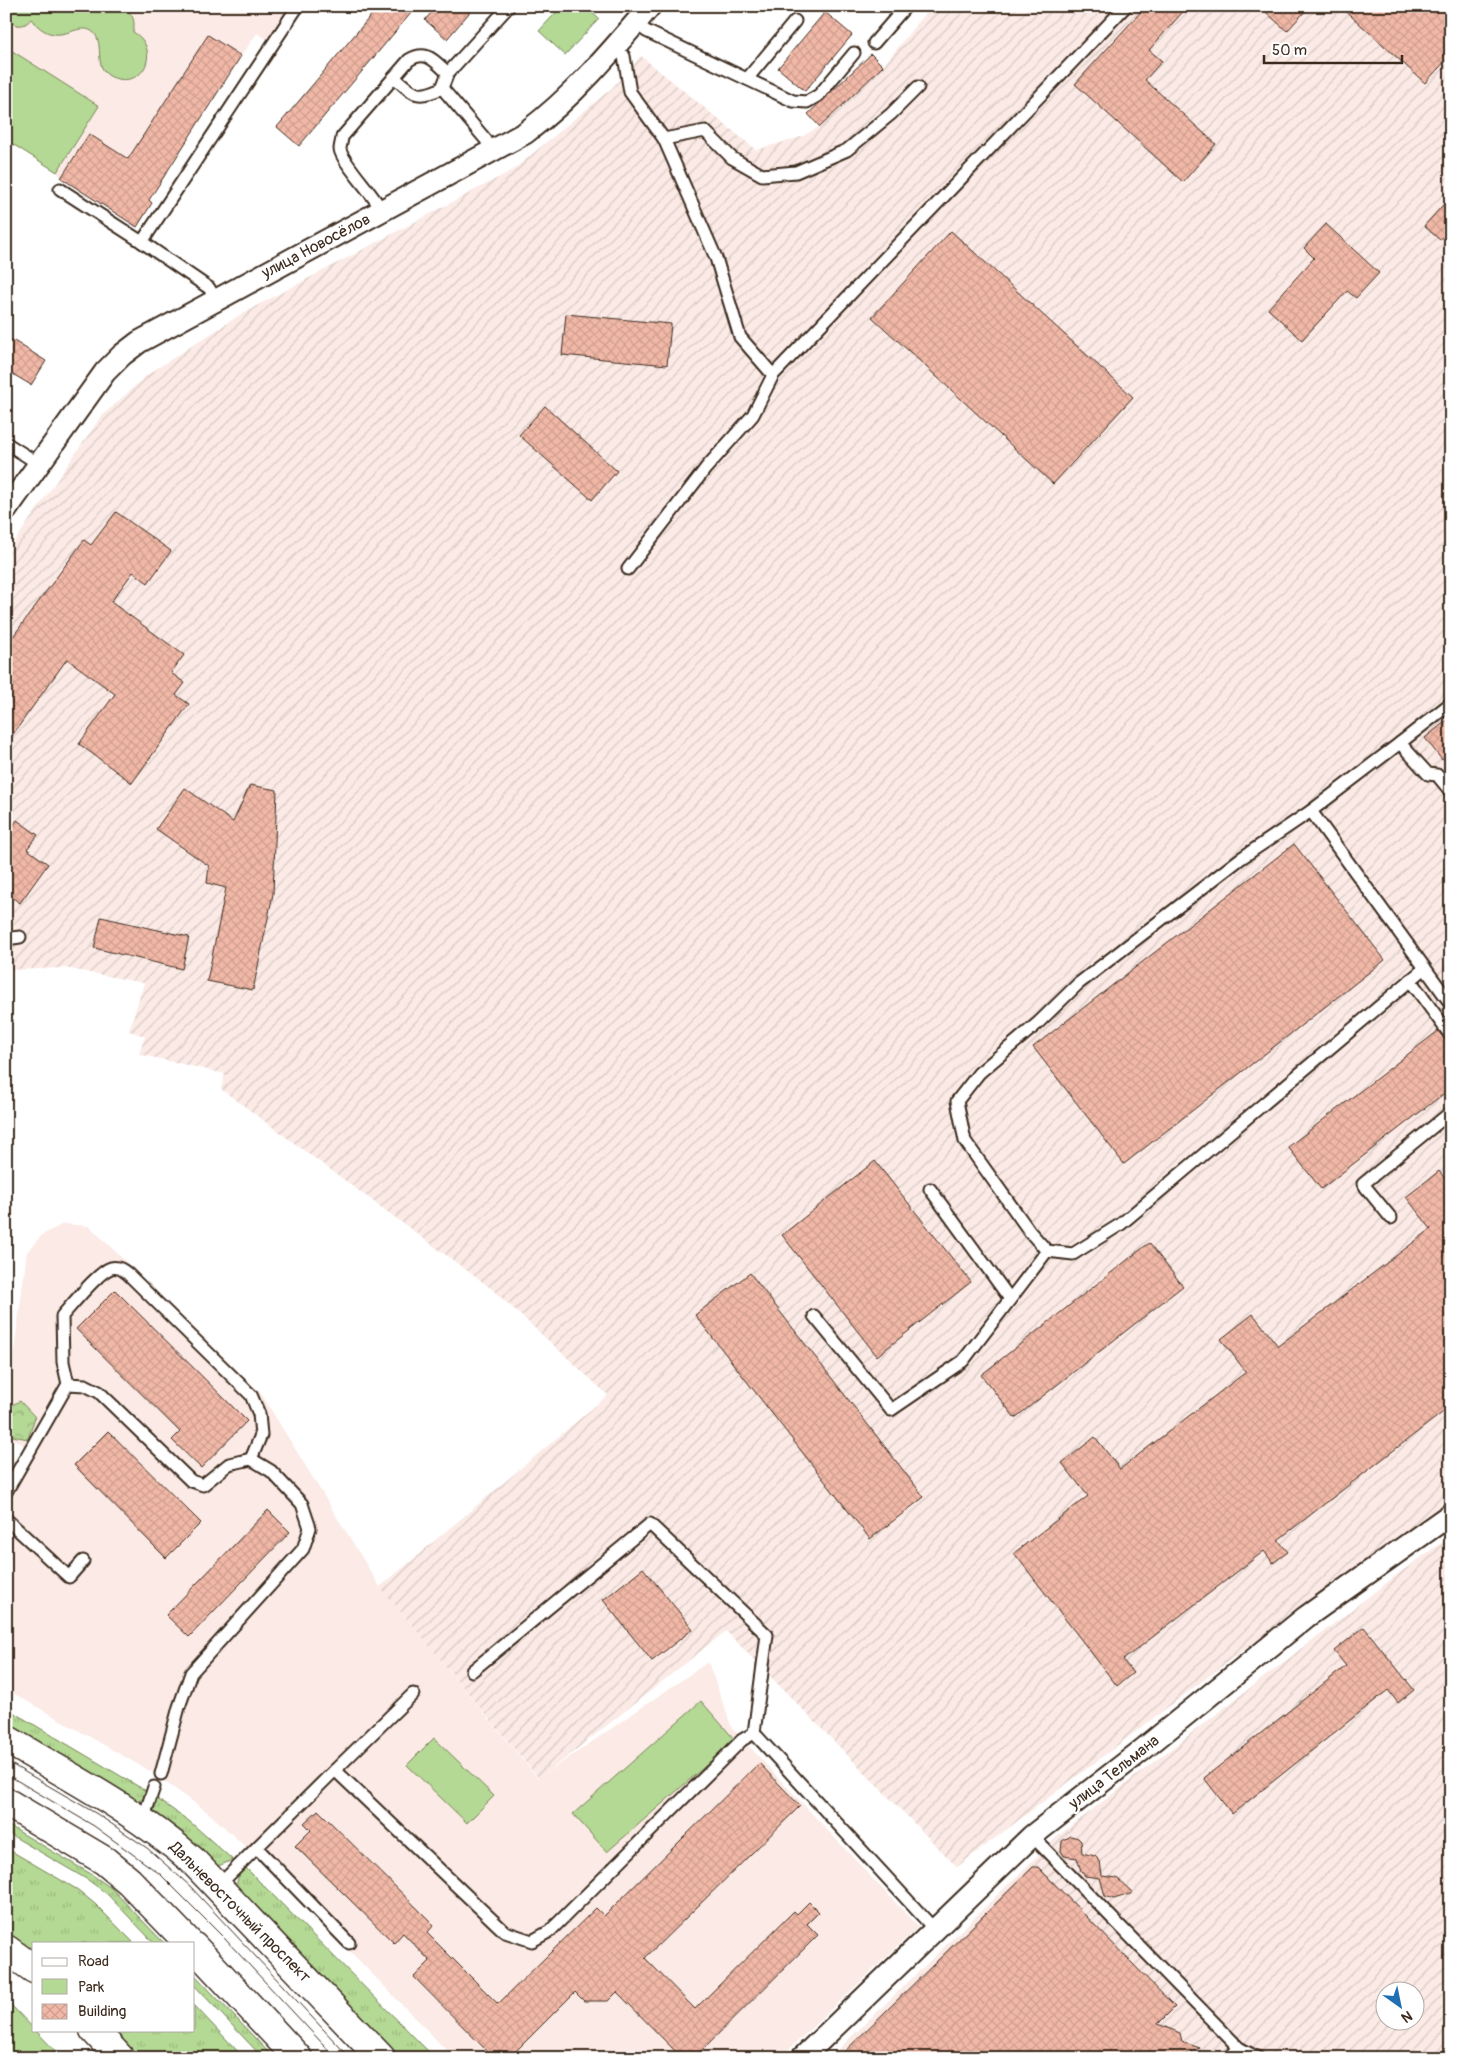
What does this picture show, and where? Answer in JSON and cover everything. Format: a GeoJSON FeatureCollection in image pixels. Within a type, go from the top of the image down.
{"type":"FeatureCollection","features":[{"type":"Feature","properties":{"kind":"main road","name":"Дальневосточный проспект"},"geometry":{"type":"LineString","coordinates":[[6,1739],[143,1820],[192,1860],[381,2058]]}},
{"type":"Feature","properties":{"kind":"main road"},"geometry":{"type":"LineString","coordinates":[[6,1802],[105,1861],[135,1886],[188,1942]]}},
{"type":"Feature","properties":{"kind":"main road"},"geometry":{"type":"LineString","coordinates":[[195,1948],[298,2058]]}},
{"type":"Feature","properties":{"kind":"main road"},"geometry":{"type":"LineString","coordinates":[[6,1949],[32,1968]]}},
{"type":"Feature","properties":{"kind":"main road"},"geometry":{"type":"LineString","coordinates":[[96,2032],[120,2058]]}},
{"type":"Feature","properties":{"kind":"street","name":"улица Новосёлов"},"geometry":{"type":"LineString","coordinates":[[6,510],[105,372],[122,355],[139,342],[526,133],[553,112],[582,85],[650,6]]}},
{"type":"Feature","properties":{"kind":"street","name":"улица Тельмана"},"geometry":{"type":"LineString","coordinates":[[802,2058],[1032,1836],[1141,1751],[1306,1617],[1451,1514]]}},
{"type":"Feature","properties":{"kind":"lane"},"geometry":{"type":"LineString","coordinates":[[142,242],[298,6]]}},
{"type":"Feature","properties":{"kind":"lane"},"geometry":{"type":"LineString","coordinates":[[394,77],[413,93],[422,95],[442,88],[448,73],[509,6]]}},
{"type":"Feature","properties":{"kind":"lane"},"geometry":{"type":"LineString","coordinates":[[874,43],[906,6]]}},
{"type":"Feature","properties":{"kind":"lane"},"geometry":{"type":"LineString","coordinates":[[628,569],[706,468],[753,415],[774,376],[1126,6]]}},
{"type":"Feature","properties":{"kind":"lane"},"geometry":{"type":"LineString","coordinates":[[747,79],[795,21]]}},
{"type":"Feature","properties":{"kind":"lane"},"geometry":{"type":"LineString","coordinates":[[636,23],[646,31],[793,101],[807,102],[819,95],[854,53]]}},
{"type":"Feature","properties":{"kind":"lane"},"geometry":{"type":"LineString","coordinates":[[614,48],[624,56],[630,92],[664,139],[716,258],[740,337],[774,376]]}},
{"type":"Feature","properties":{"kind":"lane"},"geometry":{"type":"LineString","coordinates":[[382,211],[376,199],[345,160],[340,149],[342,138],[409,60],[418,55],[428,56],[448,73]]}},
{"type":"Feature","properties":{"kind":"lane"},"geometry":{"type":"LineString","coordinates":[[664,139],[705,131],[732,158],[762,175],[796,172],[848,150],[891,114],[918,87]]}},
{"type":"Feature","properties":{"kind":"lane"},"geometry":{"type":"LineString","coordinates":[[442,88],[486,140],[492,153]]}},
{"type":"Feature","properties":{"kind":"lane"},"geometry":{"type":"LineString","coordinates":[[60,189],[209,288],[216,300]]}},
{"type":"Feature","properties":{"kind":"lane"},"geometry":{"type":"LineString","coordinates":[[6,444],[39,464]]}},
{"type":"Feature","properties":{"kind":"lane"},"geometry":{"type":"LineString","coordinates":[[1425,968],[1121,1224],[1073,1254],[1047,1251],[1030,1232],[965,1141],[957,1101],[978,1073],[1038,1023],[1078,984],[1240,859],[1312,811],[1451,703]]}},
{"type":"Feature","properties":{"kind":"lane"},"geometry":{"type":"LineString","coordinates":[[1400,742],[1428,774],[1437,775],[1451,792]]}},
{"type":"Feature","properties":{"kind":"lane"},"geometry":{"type":"LineString","coordinates":[[1312,811],[1451,1004]]}},
{"type":"Feature","properties":{"kind":"lane"},"geometry":{"type":"LineString","coordinates":[[6,939],[20,937]]}},
{"type":"Feature","properties":{"kind":"lane"},"geometry":{"type":"LineString","coordinates":[[1410,980],[1451,1036]]}},
{"type":"Feature","properties":{"kind":"lane"},"geometry":{"type":"LineString","coordinates":[[1391,1218],[1363,1184],[1451,1112]]}},
{"type":"Feature","properties":{"kind":"lane"},"geometry":{"type":"LineString","coordinates":[[930,1189],[1010,1299]]}},
{"type":"Feature","properties":{"kind":"lane"},"geometry":{"type":"LineString","coordinates":[[814,1316],[891,1410],[963,1361],[1047,1251]]}},
{"type":"Feature","properties":{"kind":"lane"},"geometry":{"type":"LineString","coordinates":[[6,1492],[68,1384],[63,1362],[62,1316],[103,1273],[112,1268],[120,1268],[251,1395],[259,1414],[261,1435],[252,1458]]}},
{"type":"Feature","properties":{"kind":"lane"},"geometry":{"type":"LineString","coordinates":[[68,1384],[85,1385],[99,1392],[191,1481],[203,1485],[229,1464],[252,1458],[271,1470],[302,1504],[310,1528],[303,1549],[191,1673],[179,1707],[161,1774]]}},
{"type":"Feature","properties":{"kind":"lane"},"geometry":{"type":"LineString","coordinates":[[6,1519],[69,1577],[83,1561]]}},
{"type":"Feature","properties":{"kind":"lane"},"geometry":{"type":"LineString","coordinates":[[472,1671],[650,1524],[767,1635],[754,1734]]}},
{"type":"Feature","properties":{"kind":"lane"},"geometry":{"type":"LineString","coordinates":[[217,1886],[413,1694]]}},
{"type":"Feature","properties":{"kind":"lane"},"geometry":{"type":"LineString","coordinates":[[335,1770],[505,1932],[532,1941],[550,1931],[742,1740],[754,1734]]}},
{"type":"Feature","properties":{"kind":"lane"},"geometry":{"type":"LineString","coordinates":[[754,1734],[935,1930]]}},
{"type":"Feature","properties":{"kind":"lane"},"geometry":{"type":"LineString","coordinates":[[143,1820],[154,1787]]}},
{"type":"Feature","properties":{"kind":"lane"},"geometry":{"type":"LineString","coordinates":[[1032,1836],[1239,2048],[1258,2058]]}},
{"type":"Feature","properties":{"kind":"lane"},"geometry":{"type":"LineString","coordinates":[[257,1848],[350,1943]]}},
{"type":"Feature","properties":{"kind":"lane"},"geometry":{"type":"LineString","coordinates":[[1229,2058],[1239,2048]]}},
{"type":"Feature","properties":{"kind":"shaded area"},"geometry":{"type":"Polygon","coordinates":[[[6,6],[292,6],[270,41],[257,33],[241,56],[208,35],[128,159],[89,134],[61,178],[57,172],[6,140],[6,6]]]}},
{"type":"Feature","properties":{"kind":"shaded area"},"geometry":{"type":"Polygon","coordinates":[[[931,6],[1451,6],[1451,1499],[1238,1654],[957,1867],[726,1631],[539,1779],[380,1587],[608,1395],[492,1289],[221,1089],[225,1074],[139,1054],[145,1036],[129,1031],[144,983],[65,968],[6,970],[6,554],[100,418],[147,375],[243,313],[513,170],[612,88],[641,56],[756,150],[801,137],[821,126],[883,66],[931,6]]]}},
{"type":"Feature","properties":{"kind":"shaded area"},"geometry":{"type":"Polygon","coordinates":[[[63,1224],[89,1226],[260,1392],[380,1587],[538,1779],[708,1662],[732,1728],[918,1927],[780,2058],[454,2058],[274,1873],[210,1814],[153,1773],[6,1689],[6,1478],[25,1446],[6,1434],[6,1414],[27,1252],[42,1235],[63,1224]]]}},
{"type":"Feature","properties":{"kind":"shaded area"},"geometry":{"type":"Polygon","coordinates":[[[1451,1536],[1451,2058],[830,2058],[1058,1836],[1398,1574],[1451,1536]]]}},
{"type":"Feature","properties":{"kind":"green space"},"geometry":{"type":"Polygon","coordinates":[[[7,6],[93,6],[96,10],[107,6],[124,8],[133,20],[133,32],[141,38],[146,46],[148,55],[143,70],[137,76],[128,79],[118,79],[109,76],[101,65],[99,44],[93,32],[87,29],[80,29],[66,33],[50,33],[31,19],[25,24],[16,25],[7,18],[7,6]]]}},
{"type":"Feature","properties":{"kind":"green space"},"geometry":{"type":"Polygon","coordinates":[[[562,6],[585,6],[599,19],[565,55],[539,31],[562,6]]]}},
{"type":"Feature","properties":{"kind":"green space"},"geometry":{"type":"Polygon","coordinates":[[[6,47],[99,106],[57,172],[6,140],[6,47]]]}},
{"type":"Feature","properties":{"kind":"green space"},"geometry":{"type":"Polygon","coordinates":[[[20,1401],[35,1417],[28,1439],[13,1436],[6,1430],[6,1408],[20,1401]]]}},
{"type":"Feature","properties":{"kind":"green space"},"geometry":{"type":"Polygon","coordinates":[[[701,1701],[735,1740],[607,1852],[573,1814],[701,1701]]]}},
{"type":"Feature","properties":{"kind":"green space"},"geometry":{"type":"Polygon","coordinates":[[[6,1708],[146,1791],[144,1799],[138,1801],[6,1722],[6,1708]]]}},
{"type":"Feature","properties":{"kind":"green space"},"geometry":{"type":"Polygon","coordinates":[[[434,1738],[494,1796],[467,1823],[407,1765],[434,1738]]]}},
{"type":"Feature","properties":{"kind":"green space"},"geometry":{"type":"Polygon","coordinates":[[[156,1798],[189,1821],[233,1860],[218,1866],[181,1831],[154,1811],[156,1798]]]}},
{"type":"Feature","properties":{"kind":"green space"},"geometry":{"type":"Polygon","coordinates":[[[6,1824],[91,1874],[111,1888],[163,1942],[153,1942],[107,1894],[88,1880],[6,1832],[6,1824]]]}},
{"type":"Feature","properties":{"kind":"green space"},"geometry":{"type":"Polygon","coordinates":[[[6,1848],[78,1890],[95,1904],[133,1942],[32,1942],[32,1951],[6,1934],[6,1848]]]}},
{"type":"Feature","properties":{"kind":"green space"},"geometry":{"type":"Polygon","coordinates":[[[246,1868],[435,2058],[398,2058],[237,1887],[239,1876],[246,1868]]]}},
{"type":"Feature","properties":{"kind":"green space"},"geometry":{"type":"Polygon","coordinates":[[[195,1975],[274,2058],[263,2058],[195,1986],[195,1975]]]}},
{"type":"Feature","properties":{"kind":"green space"},"geometry":{"type":"Polygon","coordinates":[[[6,2001],[32,2027],[32,2032],[37,2032],[62,2058],[6,2058],[6,2001]]]}},
{"type":"Feature","properties":{"kind":"green space"},"geometry":{"type":"Polygon","coordinates":[[[195,2006],[244,2058],[139,2058],[114,2032],[195,2032],[195,2006]]]}},
{"type":"Feature","properties":{"kind":"building"},"geometry":{"type":"Polygon","coordinates":[[[379,6],[417,6],[299,146],[277,127],[379,6]]]}},
{"type":"Feature","properties":{"kind":"building"},"geometry":{"type":"Polygon","coordinates":[[[437,6],[475,6],[447,39],[425,20],[437,6]]]}},
{"type":"Feature","properties":{"kind":"building"},"geometry":{"type":"Polygon","coordinates":[[[1146,6],[1188,6],[1149,50],[1162,61],[1145,80],[1216,144],[1183,182],[1075,84],[1146,6]]]}},
{"type":"Feature","properties":{"kind":"building"},"geometry":{"type":"Polygon","coordinates":[[[1259,6],[1310,6],[1287,31],[1259,6]]]}},
{"type":"Feature","properties":{"kind":"building"},"geometry":{"type":"Polygon","coordinates":[[[1340,6],[1451,6],[1451,55],[1425,83],[1340,6]]]}},
{"type":"Feature","properties":{"kind":"building"},"geometry":{"type":"Polygon","coordinates":[[[825,12],[852,35],[805,91],[778,68],[825,12]]]}},
{"type":"Feature","properties":{"kind":"building"},"geometry":{"type":"Polygon","coordinates":[[[208,35],[241,56],[149,200],[152,203],[137,227],[61,178],[89,134],[128,159],[208,35]]]}},
{"type":"Feature","properties":{"kind":"building"},"geometry":{"type":"Polygon","coordinates":[[[871,54],[883,66],[820,127],[808,114],[871,54]]]}},
{"type":"Feature","properties":{"kind":"building"},"geometry":{"type":"Polygon","coordinates":[[[1451,196],[1451,228],[1440,240],[1424,226],[1451,196]]]}},
{"type":"Feature","properties":{"kind":"building"},"geometry":{"type":"Polygon","coordinates":[[[1326,224],[1379,273],[1356,298],[1347,291],[1302,340],[1268,309],[1314,258],[1304,248],[1326,224]]]}},
{"type":"Feature","properties":{"kind":"building"},"geometry":{"type":"Polygon","coordinates":[[[951,231],[1133,397],[1053,484],[872,317],[951,231]]]}},
{"type":"Feature","properties":{"kind":"building"},"geometry":{"type":"Polygon","coordinates":[[[566,314],[671,324],[667,365],[562,355],[566,314]]]}},
{"type":"Feature","properties":{"kind":"building"},"geometry":{"type":"Polygon","coordinates":[[[6,336],[46,361],[31,385],[6,370],[6,336]]]}},
{"type":"Feature","properties":{"kind":"building"},"geometry":{"type":"Polygon","coordinates":[[[545,406],[617,471],[592,500],[519,435],[545,406]]]}},
{"type":"Feature","properties":{"kind":"building"},"geometry":{"type":"Polygon","coordinates":[[[116,512],[171,551],[148,583],[133,572],[111,602],[184,655],[171,673],[185,683],[176,695],[189,704],[132,783],[79,744],[115,694],[67,659],[6,744],[6,646],[84,540],[91,545],[116,512]]]}},
{"type":"Feature","properties":{"kind":"building"},"geometry":{"type":"Polygon","coordinates":[[[1451,717],[1451,753],[1442,760],[1425,738],[1451,717]]]}},
{"type":"Feature","properties":{"kind":"building"},"geometry":{"type":"Polygon","coordinates":[[[250,785],[277,790],[273,894],[253,990],[207,981],[226,888],[207,883],[209,866],[156,829],[185,788],[233,822],[250,785]]]}},
{"type":"Feature","properties":{"kind":"building"},"geometry":{"type":"Polygon","coordinates":[[[17,820],[38,835],[27,849],[48,864],[20,903],[6,893],[6,836],[17,820]]]}},
{"type":"Feature","properties":{"kind":"building"},"geometry":{"type":"Polygon","coordinates":[[[1294,844],[1385,960],[1124,1164],[1033,1047],[1294,844]]]}},
{"type":"Feature","properties":{"kind":"building"},"geometry":{"type":"Polygon","coordinates":[[[101,917],[189,937],[182,969],[94,948],[101,917]]]}},
{"type":"Feature","properties":{"kind":"building"},"geometry":{"type":"Polygon","coordinates":[[[1438,1031],[1451,1046],[1451,1088],[1321,1189],[1288,1147],[1438,1031]]]}},
{"type":"Feature","properties":{"kind":"building"},"geometry":{"type":"Polygon","coordinates":[[[875,1161],[971,1282],[877,1356],[782,1235],[875,1161]]]}},
{"type":"Feature","properties":{"kind":"building"},"geometry":{"type":"Polygon","coordinates":[[[1439,1171],[1451,1186],[1451,1406],[1278,1540],[1288,1552],[1273,1563],[1264,1551],[1123,1660],[1133,1673],[1117,1686],[1014,1553],[1088,1496],[1062,1463],[1095,1437],[1120,1469],[1246,1372],[1221,1339],[1253,1314],[1278,1346],[1431,1229],[1406,1197],[1439,1171]]]}},
{"type":"Feature","properties":{"kind":"building"},"geometry":{"type":"Polygon","coordinates":[[[1149,1243],[1183,1286],[1015,1418],[981,1375],[1149,1243]]]}},
{"type":"Feature","properties":{"kind":"building"},"geometry":{"type":"Polygon","coordinates":[[[750,1273],[924,1497],[870,1539],[695,1315],[750,1273]]]}},
{"type":"Feature","properties":{"kind":"building"},"geometry":{"type":"Polygon","coordinates":[[[115,1290],[247,1421],[201,1468],[172,1440],[180,1432],[76,1329],[115,1290]]]}},
{"type":"Feature","properties":{"kind":"building"},"geometry":{"type":"Polygon","coordinates":[[[108,1431],[201,1523],[166,1558],[74,1465],[108,1431]]]}},
{"type":"Feature","properties":{"kind":"building"},"geometry":{"type":"Polygon","coordinates":[[[268,1510],[290,1532],[189,1637],[166,1615],[268,1510]]]}},
{"type":"Feature","properties":{"kind":"building"},"geometry":{"type":"Polygon","coordinates":[[[643,1568],[693,1629],[652,1661],[603,1600],[643,1568]]]}},
{"type":"Feature","properties":{"kind":"building"},"geometry":{"type":"Polygon","coordinates":[[[1364,1627],[1414,1690],[1398,1703],[1388,1690],[1232,1814],[1204,1778],[1346,1666],[1334,1651],[1364,1627]]]}},
{"type":"Feature","properties":{"kind":"building"},"geometry":{"type":"Polygon","coordinates":[[[759,1763],[800,1806],[645,1958],[695,2009],[794,1911],[797,1914],[809,1902],[819,1912],[807,1924],[818,1935],[694,2058],[682,2058],[617,1992],[608,2001],[584,2001],[575,1992],[509,2058],[494,2058],[414,1977],[430,1961],[403,1933],[394,1943],[295,1846],[311,1830],[304,1823],[318,1810],[434,1925],[427,1933],[498,2004],[596,1908],[604,1916],[759,1763]]]}},
{"type":"Feature","properties":{"kind":"building"},"geometry":{"type":"Polygon","coordinates":[[[1071,1836],[1081,1841],[1082,1853],[1095,1856],[1100,1861],[1102,1876],[1117,1878],[1133,1893],[1114,1899],[1105,1896],[1100,1878],[1085,1876],[1081,1871],[1077,1858],[1064,1856],[1061,1851],[1062,1841],[1071,1836]]]}},
{"type":"Feature","properties":{"kind":"building"},"geometry":{"type":"Polygon","coordinates":[[[1033,1867],[1038,1867],[1175,2007],[1158,2024],[1180,2033],[1182,2042],[1200,2048],[1178,2058],[838,2058],[1033,1867]]]}},
{"type":"Feature","properties":{"kind":"tram line"},"geometry":{"type":"LineString","coordinates":[[6,1761],[97,1814],[147,1848],[190,1886],[350,2058]]}},
{"type":"Feature","properties":{"kind":"tram line"},"geometry":{"type":"LineString","coordinates":[[6,1774],[94,1826],[160,1874],[225,1939],[336,2058]]}}]}
